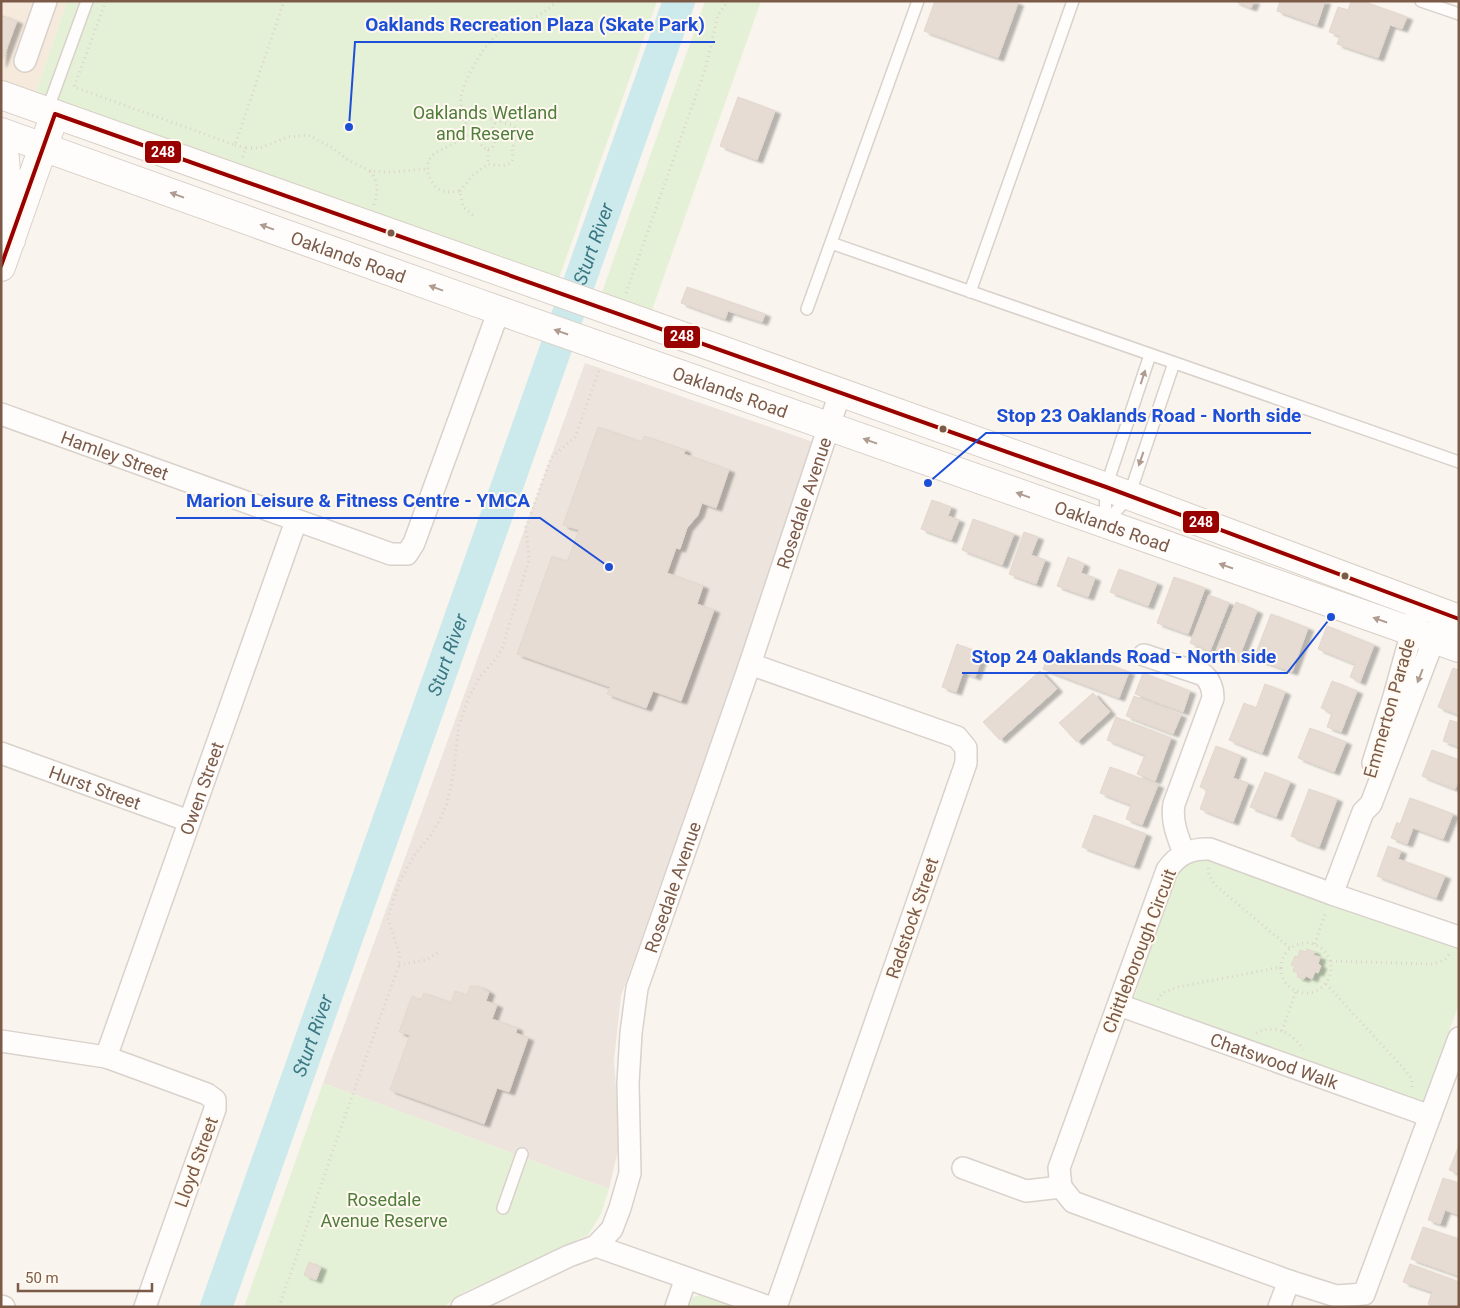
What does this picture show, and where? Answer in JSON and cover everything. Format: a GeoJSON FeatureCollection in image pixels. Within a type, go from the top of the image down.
{"type":"FeatureCollection","features":[{"type":"Feature","properties":{"kind":"main road","name":"Oaklands Road"},"geometry":{"type":"LineString","coordinates":[[1,95],[534,283],[622,306],[840,392],[1117,492],[1438,626]]}},
{"type":"Feature","properties":{"kind":"main road"},"geometry":{"type":"LineString","coordinates":[[1,267],[43,147],[52,113]]}},
{"type":"Feature","properties":{"kind":"main road","name":"Oaklands Road"},"geometry":{"type":"LineString","coordinates":[[1,132],[488,306],[604,355],[829,426],[1105,524],[1438,626]]}},
{"type":"Feature","properties":{"kind":"main road"},"geometry":{"type":"LineString","coordinates":[[1,144],[6,160],[11,240]]}},
{"type":"Feature","properties":{"kind":"main road"},"geometry":{"type":"LineString","coordinates":[[483,265],[471,275],[468,282],[470,291],[488,306]]}},
{"type":"Feature","properties":{"kind":"street"},"geometry":{"type":"LineString","coordinates":[[25,61],[46,1]]}},
{"type":"Feature","properties":{"kind":"street","name":"Hamley Street"},"geometry":{"type":"LineString","coordinates":[[1,414],[391,554],[407,554],[414,543],[488,306]]}},
{"type":"Feature","properties":{"kind":"street","name":"Rosedale Avenue"},"geometry":{"type":"LineString","coordinates":[[462,1307],[569,1256],[596,1246],[612,1229],[630,1173],[628,1083],[637,988],[750,664],[840,392]]}},
{"type":"Feature","properties":{"kind":"street","name":"Owen Street"},"geometry":{"type":"LineString","coordinates":[[106,1057],[296,521]]}},
{"type":"Feature","properties":{"kind":"street","name":"Emmerton Parade"},"geometry":{"type":"LineString","coordinates":[[1332,894],[1363,812],[1371,804],[1438,626]]}},
{"type":"Feature","properties":{"kind":"street"},"geometry":{"type":"LineString","coordinates":[[1144,655],[1204,676],[1213,691],[1174,804],[1173,820],[1184,853]]}},
{"type":"Feature","properties":{"kind":"street","name":"Radstock Street"},"geometry":{"type":"LineString","coordinates":[[750,664],[957,737],[966,748],[966,763],[776,1307]]}},
{"type":"Feature","properties":{"kind":"street","name":"Hurst Street"},"geometry":{"type":"LineString","coordinates":[[1,753],[189,821]]}},
{"type":"Feature","properties":{"kind":"street","name":"Chittleborough Circuit"},"geometry":{"type":"LineString","coordinates":[[1061,1187],[1059,1168],[1167,870],[1184,853],[1200,848],[1210,849],[1332,894],[1458,937]]}},
{"type":"Feature","properties":{"kind":"street","name":"Chatswood Walk"},"geometry":{"type":"LineString","coordinates":[[1118,1005],[1430,1116]]}},
{"type":"Feature","properties":{"kind":"street"},"geometry":{"type":"LineString","coordinates":[[963,1168],[1026,1190],[1061,1187],[1073,1202],[1336,1296],[1370,1300],[1430,1116],[1459,1038]]}},
{"type":"Feature","properties":{"kind":"street"},"geometry":{"type":"LineString","coordinates":[[1,1041],[106,1057]]}},
{"type":"Feature","properties":{"kind":"street","name":"Lloyd Street"},"geometry":{"type":"LineString","coordinates":[[106,1057],[207,1094],[215,1100],[215,1109],[145,1307]]}},
{"type":"Feature","properties":{"kind":"street"},"geometry":{"type":"LineString","coordinates":[[596,1246],[769,1307]]}},
{"type":"Feature","properties":{"kind":"street"},"geometry":{"type":"LineString","coordinates":[[676,1307],[686,1278]]}},
{"type":"Feature","properties":{"kind":"street"},"geometry":{"type":"LineString","coordinates":[[1280,1307],[1289,1280]]}},
{"type":"Feature","properties":{"kind":"lane"},"geometry":{"type":"LineString","coordinates":[[52,113],[87,1]]}},
{"type":"Feature","properties":{"kind":"lane"},"geometry":{"type":"LineString","coordinates":[[807,309],[918,1]]}},
{"type":"Feature","properties":{"kind":"lane"},"geometry":{"type":"LineString","coordinates":[[970,292],[1073,1]]}},
{"type":"Feature","properties":{"kind":"lane"},"geometry":{"type":"LineString","coordinates":[[1421,1],[1459,14]]}},
{"type":"Feature","properties":{"kind":"lane"},"geometry":{"type":"LineString","coordinates":[[831,243],[1459,462]]}},
{"type":"Feature","properties":{"kind":"lane"},"geometry":{"type":"LineString","coordinates":[[1105,524],[1117,492],[1150,355]]}},
{"type":"Feature","properties":{"kind":"lane"},"geometry":{"type":"LineString","coordinates":[[1105,524],[1117,492],[1174,363]]}},
{"type":"Feature","properties":{"kind":"lane"},"geometry":{"type":"LineString","coordinates":[[503,1208],[522,1154]]}},
{"type":"Feature","properties":{"kind":"path"},"geometry":{"type":"LineString","coordinates":[[106,1],[74,87],[235,145],[284,1]]}},
{"type":"Feature","properties":{"kind":"path"},"geometry":{"type":"LineString","coordinates":[[465,124],[475,114],[512,126],[517,130],[518,135],[512,147],[513,158],[504,166],[488,164],[472,176],[460,190],[449,192],[437,188],[429,179],[429,162],[434,153],[455,142],[462,134],[465,124],[461,96],[471,70],[487,46],[500,32],[520,25],[543,12],[557,1]]}},
{"type":"Feature","properties":{"kind":"path"},"geometry":{"type":"LineString","coordinates":[[622,306],[706,70],[718,15],[728,1]]}},
{"type":"Feature","properties":{"kind":"path"},"geometry":{"type":"LineString","coordinates":[[491,133],[496,120]]}},
{"type":"Feature","properties":{"kind":"path"},"geometry":{"type":"LineString","coordinates":[[491,133],[495,143],[492,148],[483,148],[480,140],[484,134],[491,133]]}},
{"type":"Feature","properties":{"kind":"path"},"geometry":{"type":"LineString","coordinates":[[462,134],[480,140]]}},
{"type":"Feature","properties":{"kind":"path"},"geometry":{"type":"LineString","coordinates":[[246,148],[260,148],[288,138],[308,135],[333,148],[348,160],[370,171],[390,172],[428,169]]}},
{"type":"Feature","properties":{"kind":"path"},"geometry":{"type":"LineString","coordinates":[[488,149],[488,164]]}},
{"type":"Feature","properties":{"kind":"path"},"geometry":{"type":"LineString","coordinates":[[367,225],[377,198],[378,189],[370,171]]}},
{"type":"Feature","properties":{"kind":"path"},"geometry":{"type":"LineString","coordinates":[[460,190],[463,207],[473,215]]}},
{"type":"Feature","properties":{"kind":"path"},"geometry":{"type":"LineString","coordinates":[[279,1307],[400,965],[400,956],[388,918],[392,904],[400,881],[415,854],[431,835],[447,804],[454,776],[457,736],[464,711],[480,678],[502,649],[529,560],[526,527],[551,458],[574,437],[604,355]]}},
{"type":"Feature","properties":{"kind":"path"},"geometry":{"type":"LineString","coordinates":[[1210,849],[1208,870],[1215,885],[1290,948]]}},
{"type":"Feature","properties":{"kind":"path"},"geometry":{"type":"LineString","coordinates":[[1314,944],[1332,894]]}},
{"type":"Feature","properties":{"kind":"path"},"geometry":{"type":"LineString","coordinates":[[1331,961],[1428,964],[1442,962],[1448,957],[1458,937]]}},
{"type":"Feature","properties":{"kind":"path"},"geometry":{"type":"LineString","coordinates":[[1306,942],[1314,944],[1322,948],[1327,954],[1331,961],[1332,970],[1326,984],[1320,990],[1304,994],[1289,987],[1283,980],[1281,967],[1284,955],[1290,948],[1306,942]]}},
{"type":"Feature","properties":{"kind":"path"},"geometry":{"type":"LineString","coordinates":[[400,965],[426,960],[440,951]]}},
{"type":"Feature","properties":{"kind":"path"},"geometry":{"type":"LineString","coordinates":[[1150,1016],[1162,993],[1178,987],[1281,967]]}},
{"type":"Feature","properties":{"kind":"path"},"geometry":{"type":"LineString","coordinates":[[1326,984],[1406,1070],[1412,1080],[1412,1088],[1406,1107]]}},
{"type":"Feature","properties":{"kind":"path"},"geometry":{"type":"LineString","coordinates":[[1282,1031],[1296,991]]}},
{"type":"Feature","properties":{"kind":"shaded area"},"geometry":{"type":"Polygon","coordinates":[[[1,1],[67,1],[35,95],[1,83],[1,1]]]}},
{"type":"Feature","properties":{"kind":"shaded area"},"geometry":{"type":"Polygon","coordinates":[[[585,363],[816,443],[621,996],[614,1061],[620,1142],[609,1189],[323,1083],[585,363]]]}},
{"type":"Feature","properties":{"kind":"green space","name":"Oaklands Wetland and Reserve"},"geometry":{"type":"Polygon","coordinates":[[[67,1],[657,1],[559,278],[35,95],[67,1]]]}},
{"type":"Feature","properties":{"kind":"green space"},"geometry":{"type":"Polygon","coordinates":[[[705,1],[761,1],[651,313],[601,295],[705,1]]]}},
{"type":"Feature","properties":{"kind":"green space"},"geometry":{"type":"Polygon","coordinates":[[[1205,857],[1445,942],[1459,949],[1459,1004],[1421,1107],[1132,1005],[1175,873],[1183,863],[1205,857]]]}},
{"type":"Feature","properties":{"kind":"green space","name":"Rosedale Avenue Reserve"},"geometry":{"type":"Polygon","coordinates":[[[323,1083],[609,1189],[601,1214],[588,1235],[462,1293],[444,1307],[244,1307],[323,1083]]]}},
{"type":"Feature","properties":{"kind":"green space"},"geometry":{"type":"Polygon","coordinates":[[[707,1291],[749,1307],[689,1307],[692,1298],[707,1291]]]}},
{"type":"Feature","properties":{"kind":"building"},"geometry":{"type":"Polygon","coordinates":[[[935,1],[1012,1],[1018,3],[998,58],[924,31],[935,1]]]}},
{"type":"Feature","properties":{"kind":"building"},"geometry":{"type":"Polygon","coordinates":[[[1234,1],[1254,1],[1251,8],[1234,1]]]}},
{"type":"Feature","properties":{"kind":"building"},"geometry":{"type":"Polygon","coordinates":[[[1280,1],[1325,1],[1317,25],[1277,11],[1280,1]]]}},
{"type":"Feature","properties":{"kind":"building"},"geometry":{"type":"Polygon","coordinates":[[[1351,1],[1362,1],[1407,17],[1402,29],[1390,25],[1378,58],[1337,44],[1340,36],[1329,32],[1338,7],[1348,10],[1351,1]]]}},
{"type":"Feature","properties":{"kind":"building"},"geometry":{"type":"Polygon","coordinates":[[[1,15],[17,21],[1,64],[1,15]]]}},
{"type":"Feature","properties":{"kind":"building"},"geometry":{"type":"Polygon","coordinates":[[[738,97],[775,111],[757,160],[720,146],[738,97]]]}},
{"type":"Feature","properties":{"kind":"building"},"geometry":{"type":"Polygon","coordinates":[[[687,287],[765,314],[762,322],[728,311],[725,319],[681,303],[687,287]]]}},
{"type":"Feature","properties":{"kind":"building"},"geometry":{"type":"Polygon","coordinates":[[[598,427],[642,442],[644,436],[685,450],[684,454],[729,470],[716,508],[702,503],[698,515],[687,528],[680,549],[676,548],[667,573],[703,586],[697,604],[714,610],[681,701],[653,691],[646,708],[607,694],[610,687],[517,654],[552,556],[567,562],[579,530],[563,525],[598,427]]]}},
{"type":"Feature","properties":{"kind":"building"},"geometry":{"type":"Polygon","coordinates":[[[932,500],[951,507],[948,516],[959,520],[951,540],[921,529],[932,500]]]}},
{"type":"Feature","properties":{"kind":"building"},"geometry":{"type":"Polygon","coordinates":[[[973,519],[1014,534],[1002,565],[962,550],[973,519]]]}},
{"type":"Feature","properties":{"kind":"building"},"geometry":{"type":"Polygon","coordinates":[[[1024,532],[1038,537],[1031,555],[1045,560],[1036,584],[1009,574],[1024,532]]]}},
{"type":"Feature","properties":{"kind":"building"},"geometry":{"type":"Polygon","coordinates":[[[1068,557],[1084,564],[1081,573],[1095,578],[1088,597],[1057,586],[1068,557]]]}},
{"type":"Feature","properties":{"kind":"building"},"geometry":{"type":"Polygon","coordinates":[[[1119,569],[1157,583],[1148,606],[1110,592],[1119,569]]]}},
{"type":"Feature","properties":{"kind":"building"},"geometry":{"type":"Polygon","coordinates":[[[1174,577],[1205,588],[1188,634],[1157,623],[1174,577]]]}},
{"type":"Feature","properties":{"kind":"building"},"geometry":{"type":"Polygon","coordinates":[[[1209,595],[1229,603],[1210,651],[1190,643],[1209,595]]]}},
{"type":"Feature","properties":{"kind":"building"},"geometry":{"type":"Polygon","coordinates":[[[1236,602],[1257,611],[1238,660],[1216,651],[1236,602]]]}},
{"type":"Feature","properties":{"kind":"building"},"geometry":{"type":"Polygon","coordinates":[[[1271,614],[1308,628],[1292,672],[1254,658],[1271,614]]]}},
{"type":"Feature","properties":{"kind":"building"},"geometry":{"type":"Polygon","coordinates":[[[1327,626],[1374,645],[1360,682],[1350,677],[1355,664],[1318,649],[1327,626]]]}},
{"type":"Feature","properties":{"kind":"building"},"geometry":{"type":"Polygon","coordinates":[[[957,644],[983,654],[975,677],[963,672],[956,692],[942,687],[957,644]]]}},
{"type":"Feature","properties":{"kind":"building"},"geometry":{"type":"Polygon","coordinates":[[[1070,650],[1129,672],[1119,698],[1043,669],[1050,651],[1067,658],[1070,650]]]}},
{"type":"Feature","properties":{"kind":"building"},"geometry":{"type":"Polygon","coordinates":[[[1453,668],[1459,670],[1459,715],[1438,707],[1453,668]]]}},
{"type":"Feature","properties":{"kind":"building"},"geometry":{"type":"Polygon","coordinates":[[[1040,671],[1057,689],[1000,740],[983,722],[1040,671]]]}},
{"type":"Feature","properties":{"kind":"building"},"geometry":{"type":"Polygon","coordinates":[[[1143,673],[1190,691],[1183,712],[1135,694],[1143,673]]]}},
{"type":"Feature","properties":{"kind":"building"},"geometry":{"type":"Polygon","coordinates":[[[1332,681],[1357,691],[1341,732],[1327,727],[1332,713],[1321,708],[1332,681]]]}},
{"type":"Feature","properties":{"kind":"building"},"geometry":{"type":"Polygon","coordinates":[[[1265,684],[1285,692],[1262,753],[1229,740],[1244,703],[1256,708],[1265,684]]]}},
{"type":"Feature","properties":{"kind":"building"},"geometry":{"type":"Polygon","coordinates":[[[1093,693],[1110,712],[1077,742],[1059,723],[1093,693]]]}},
{"type":"Feature","properties":{"kind":"building"},"geometry":{"type":"Polygon","coordinates":[[[1134,696],[1181,715],[1173,734],[1126,716],[1134,696]]]}},
{"type":"Feature","properties":{"kind":"building"},"geometry":{"type":"Polygon","coordinates":[[[1116,717],[1171,738],[1155,781],[1137,774],[1145,755],[1107,740],[1116,717]]]}},
{"type":"Feature","properties":{"kind":"building"},"geometry":{"type":"Polygon","coordinates":[[[1450,720],[1459,723],[1459,747],[1443,741],[1450,720]]]}},
{"type":"Feature","properties":{"kind":"building"},"geometry":{"type":"Polygon","coordinates":[[[1310,728],[1346,742],[1334,772],[1298,758],[1310,728]]]}},
{"type":"Feature","properties":{"kind":"building"},"geometry":{"type":"Polygon","coordinates":[[[1216,746],[1241,756],[1233,778],[1248,783],[1233,822],[1200,809],[1207,790],[1200,787],[1216,746]]]}},
{"type":"Feature","properties":{"kind":"building"},"geometry":{"type":"Polygon","coordinates":[[[1432,750],[1459,760],[1459,780],[1455,789],[1422,776],[1432,750]]]}},
{"type":"Feature","properties":{"kind":"building"},"geometry":{"type":"Polygon","coordinates":[[[1110,767],[1158,785],[1142,825],[1126,819],[1131,805],[1100,793],[1110,767]]]}},
{"type":"Feature","properties":{"kind":"building"},"geometry":{"type":"Polygon","coordinates":[[[1265,772],[1290,782],[1276,817],[1250,807],[1265,772]]]}},
{"type":"Feature","properties":{"kind":"building"},"geometry":{"type":"Polygon","coordinates":[[[1309,789],[1337,799],[1319,847],[1291,836],[1309,789]]]}},
{"type":"Feature","properties":{"kind":"building"},"geometry":{"type":"Polygon","coordinates":[[[1410,798],[1453,814],[1443,839],[1413,828],[1407,844],[1391,838],[1397,822],[1400,824],[1410,798]]]}},
{"type":"Feature","properties":{"kind":"building"},"geometry":{"type":"Polygon","coordinates":[[[1094,815],[1146,834],[1134,866],[1082,847],[1094,815]]]}},
{"type":"Feature","properties":{"kind":"building"},"geometry":{"type":"Polygon","coordinates":[[[1388,846],[1401,851],[1398,859],[1445,876],[1436,898],[1377,876],[1388,846]]]}},
{"type":"Feature","properties":{"kind":"building"},"geometry":{"type":"Polygon","coordinates":[[[1307,949],[1315,952],[1313,955],[1320,957],[1318,964],[1321,966],[1318,973],[1315,972],[1312,979],[1306,976],[1304,979],[1297,977],[1298,973],[1293,971],[1295,966],[1291,965],[1295,956],[1298,957],[1300,950],[1306,952],[1307,949]]]}},
{"type":"Feature","properties":{"kind":"building"},"geometry":{"type":"Polygon","coordinates":[[[470,986],[478,986],[489,992],[486,1001],[497,1005],[492,1019],[517,1028],[516,1033],[528,1038],[509,1092],[497,1088],[484,1124],[390,1090],[410,1035],[399,1032],[412,996],[421,1000],[424,993],[451,1003],[455,991],[467,995],[470,986]]]}},
{"type":"Feature","properties":{"kind":"building"},"geometry":{"type":"Polygon","coordinates":[[[1459,1146],[1459,1174],[1449,1170],[1459,1146]]]}},
{"type":"Feature","properties":{"kind":"building"},"geometry":{"type":"Polygon","coordinates":[[[1443,1178],[1459,1183],[1459,1215],[1445,1210],[1440,1224],[1428,1220],[1443,1178]]]}},
{"type":"Feature","properties":{"kind":"building"},"geometry":{"type":"Polygon","coordinates":[[[1423,1227],[1459,1239],[1459,1276],[1411,1259],[1423,1227]]]}},
{"type":"Feature","properties":{"kind":"building"},"geometry":{"type":"Polygon","coordinates":[[[309,1262],[321,1267],[316,1280],[304,1275],[309,1262]]]}},
{"type":"Feature","properties":{"kind":"building"},"geometry":{"type":"Polygon","coordinates":[[[1410,1264],[1459,1282],[1459,1307],[1435,1307],[1428,1304],[1432,1292],[1403,1282],[1410,1264]]]}},
{"type":"Feature","properties":{"kind":"waterway","name":"Sturt River"},"geometry":{"type":"LineString","coordinates":[[216,1307],[679,1]]}},
{"type":"Feature","properties":{"kind":"transit line","name":"248"},"geometry":{"type":"LineString","coordinates":[[1,266],[55,114],[1106,487],[1459,619]]}},
{"type":"Feature","properties":{"kind":"place","name":"Oaklands Recreation Plaza (Skate Park)"},"geometry":{"type":"Point","coordinates":[349,127]}},
{"type":"Feature","properties":{"kind":"place","name":"Stop 23 Oaklands Road - North side"},"geometry":{"type":"Point","coordinates":[928,483]}},
{"type":"Feature","properties":{"kind":"place","name":"Marion Leisure & Fitness Centre - YMCA"},"geometry":{"type":"Point","coordinates":[609,567]}},
{"type":"Feature","properties":{"kind":"place","name":"Stop 24 Oaklands Road - North side"},"geometry":{"type":"Point","coordinates":[1331,617]}}]}
